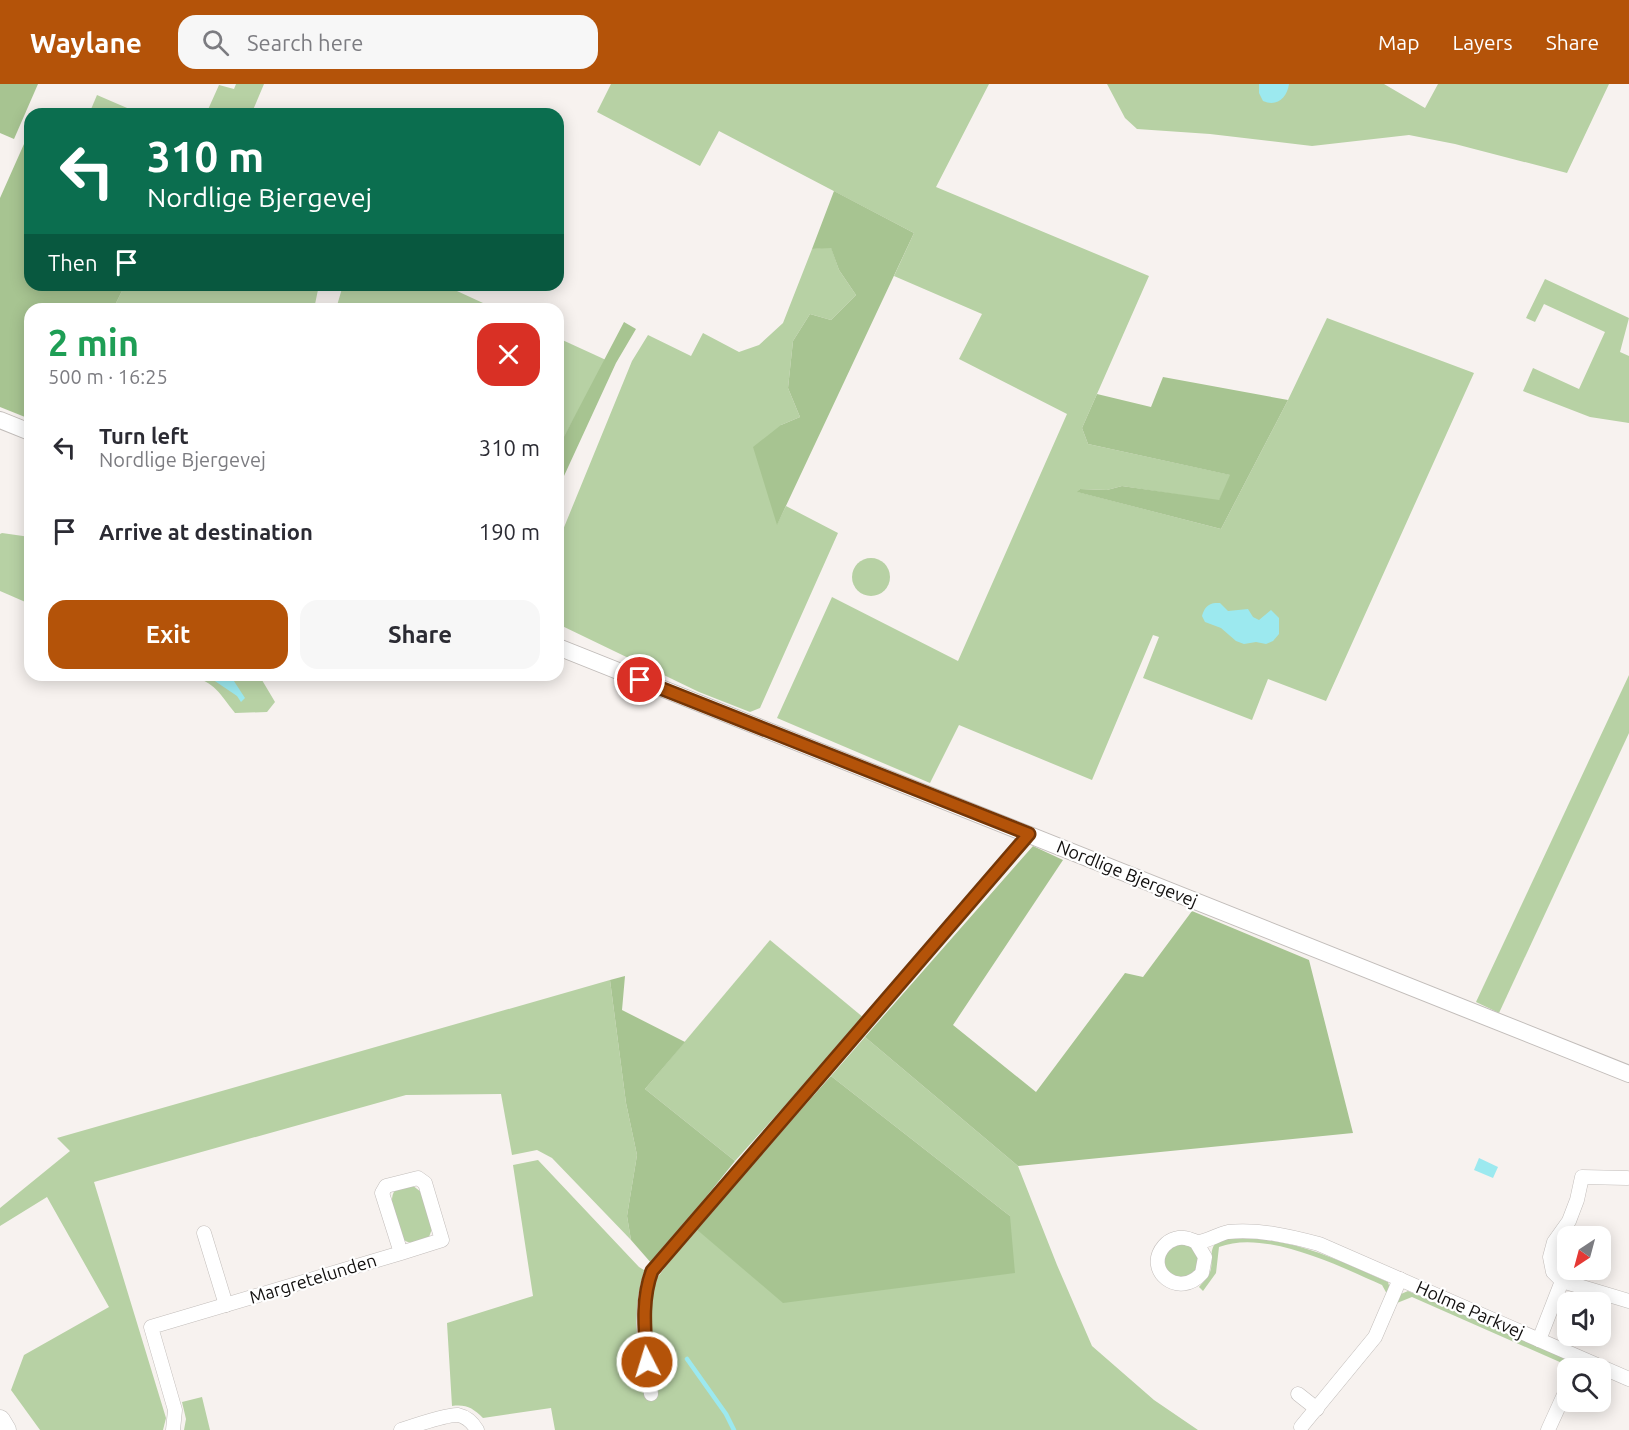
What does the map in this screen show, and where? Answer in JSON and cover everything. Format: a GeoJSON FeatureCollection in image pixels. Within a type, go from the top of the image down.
{"type":"FeatureCollection","features":[{"type":"Feature","properties":{"kind":"main road"},"geometry":{"type":"LineString","coordinates":[[0,1420],[6,1430]]}},
{"type":"Feature","properties":{"kind":"street"},"geometry":{"type":"LineString","coordinates":[[0,420],[24,430]]}},
{"type":"Feature","properties":{"kind":"street","name":"Nordlige Bjergevej"},"geometry":{"type":"LineString","coordinates":[[564,649],[1629,1074]]}},
{"type":"Feature","properties":{"kind":"street"},"geometry":{"type":"LineString","coordinates":[[651,1394],[645,1335],[645,1295],[652,1271],[1029,834]]}},
{"type":"Feature","properties":{"kind":"street"},"geometry":{"type":"LineString","coordinates":[[1627,1178],[1582,1177],[1569,1221],[1554,1242],[1550,1257],[1553,1272],[1562,1281],[1629,1300]]}},
{"type":"Feature","properties":{"kind":"street","name":"Margretelunden"},"geometry":{"type":"LineString","coordinates":[[173,1430],[175,1410],[151,1327],[400,1253],[442,1240],[425,1183],[418,1178],[386,1186],[382,1193],[400,1253]]}},
{"type":"Feature","properties":{"kind":"street","name":"Holme Parkvej"},"geometry":{"type":"LineString","coordinates":[[1196,1242],[1226,1232],[1251,1232],[1283,1235],[1318,1244],[1539,1340],[1570,1358]]}},
{"type":"Feature","properties":{"kind":"street","name":"Margretelunden"},"geometry":{"type":"LineString","coordinates":[[204,1233],[226,1305]]}},
{"type":"Feature","properties":{"kind":"street","name":"Holme Parkvej"},"geometry":{"type":"LineString","coordinates":[[1301,1428],[1375,1337],[1400,1279]]}},
{"type":"Feature","properties":{"kind":"street","name":"Holme Parkvej"},"geometry":{"type":"LineString","coordinates":[[1539,1340],[1562,1281]]}},
{"type":"Feature","properties":{"kind":"street","name":"Holme Parkvej"},"geometry":{"type":"LineString","coordinates":[[1611,1373],[1629,1379]]}},
{"type":"Feature","properties":{"kind":"street"},"geometry":{"type":"LineString","coordinates":[[1298,1394],[1317,1409]]}},
{"type":"Feature","properties":{"kind":"street"},"geometry":{"type":"LineString","coordinates":[[1548,1430],[1557,1410]]}},
{"type":"Feature","properties":{"kind":"street"},"geometry":{"type":"LineString","coordinates":[[401,1430],[452,1415],[466,1418],[477,1430]]}},
{"type":"Feature","properties":{"kind":"green space"},"geometry":{"type":"Polygon","coordinates":[[[0,84],[38,84],[28,108],[24,108],[24,116],[14,139],[0,133],[0,84]]]}},
{"type":"Feature","properties":{"kind":"green space"},"geometry":{"type":"Polygon","coordinates":[[[236,84],[264,84],[254,108],[209,108],[219,85],[234,89],[236,84]]]}},
{"type":"Feature","properties":{"kind":"green space"},"geometry":{"type":"Polygon","coordinates":[[[611,84],[989,84],[936,187],[1149,276],[1082,428],[1088,444],[1231,475],[1219,501],[1122,486],[1107,490],[1080,489],[1078,492],[1221,529],[1288,400],[1327,318],[1474,373],[1326,701],[1268,679],[1252,720],[1143,678],[1159,637],[1153,635],[1092,780],[959,725],[930,783],[777,718],[832,597],[958,661],[1067,414],[959,359],[982,314],[894,276],[914,233],[719,131],[700,166],[597,112],[611,84]]]}},
{"type":"Feature","properties":{"kind":"green space"},"geometry":{"type":"Polygon","coordinates":[[[1107,84],[1384,84],[1425,108],[1438,84],[1609,84],[1567,173],[1455,144],[1409,135],[1312,146],[1210,134],[1137,129],[1125,118],[1107,84]]]}},
{"type":"Feature","properties":{"kind":"green space"},"geometry":{"type":"Polygon","coordinates":[[[97,95],[127,108],[92,108],[97,95]]]}},
{"type":"Feature","properties":{"kind":"green space"},"geometry":{"type":"Polygon","coordinates":[[[24,144],[24,291],[122,291],[116,303],[24,303],[24,417],[0,407],[0,198],[24,144]]]}},
{"type":"Feature","properties":{"kind":"green space"},"geometry":{"type":"Polygon","coordinates":[[[834,191],[914,233],[777,525],[753,447],[781,425],[800,417],[788,388],[793,341],[810,314],[831,320],[856,295],[839,270],[831,248],[812,249],[834,191]]]}},
{"type":"Feature","properties":{"kind":"green space"},"geometry":{"type":"Polygon","coordinates":[[[831,247],[839,270],[856,295],[831,320],[810,314],[793,341],[788,388],[800,417],[781,425],[777,524],[786,506],[838,533],[760,708],[750,712],[699,692],[564,627],[564,527],[632,361],[648,335],[691,356],[703,333],[739,352],[759,345],[783,323],[812,249],[831,247]]]}},
{"type":"Feature","properties":{"kind":"green space"},"geometry":{"type":"Polygon","coordinates":[[[1545,279],[1629,318],[1620,352],[1629,356],[1629,423],[1590,417],[1523,391],[1533,368],[1579,389],[1605,332],[1544,304],[1535,322],[1526,318],[1545,279]]]}},
{"type":"Feature","properties":{"kind":"green space"},"geometry":{"type":"Polygon","coordinates":[[[122,291],[318,291],[315,303],[116,303],[122,291]]]}},
{"type":"Feature","properties":{"kind":"green space"},"geometry":{"type":"Polygon","coordinates":[[[341,291],[457,291],[483,303],[338,303],[341,291]]]}},
{"type":"Feature","properties":{"kind":"green space"},"geometry":{"type":"Polygon","coordinates":[[[624,322],[636,329],[616,363],[564,476],[564,437],[624,322]]]}},
{"type":"Feature","properties":{"kind":"green space"},"geometry":{"type":"Polygon","coordinates":[[[564,341],[606,360],[564,437],[564,341]]]}},
{"type":"Feature","properties":{"kind":"green space"},"geometry":{"type":"Polygon","coordinates":[[[1163,377],[1288,400],[1221,529],[1077,492],[1080,489],[1107,490],[1122,486],[1219,500],[1230,475],[1088,444],[1082,428],[1097,394],[1151,407],[1163,377]]]}},
{"type":"Feature","properties":{"kind":"green space"},"geometry":{"type":"Polygon","coordinates":[[[0,534],[24,536],[24,601],[0,591],[0,534]]]}},
{"type":"Feature","properties":{"kind":"green space"},"geometry":{"type":"Polygon","coordinates":[[[871,558],[884,564],[890,577],[884,590],[871,596],[858,590],[852,577],[858,564],[871,558]]]}},
{"type":"Feature","properties":{"kind":"green space"},"geometry":{"type":"Polygon","coordinates":[[[1629,675],[1629,733],[1499,1013],[1476,1002],[1629,675]]]}},
{"type":"Feature","properties":{"kind":"green space"},"geometry":{"type":"Polygon","coordinates":[[[203,681],[263,681],[275,702],[267,712],[235,713],[221,694],[203,681]]]}},
{"type":"Feature","properties":{"kind":"green space"},"geometry":{"type":"Polygon","coordinates":[[[1033,846],[1063,860],[953,1025],[1036,1092],[1125,973],[1143,977],[1192,911],[1309,960],[1353,1133],[1018,1166],[865,1037],[1033,846]]]}},
{"type":"Feature","properties":{"kind":"green space"},"geometry":{"type":"Polygon","coordinates":[[[770,940],[864,1018],[735,1161],[645,1089],[770,940]]]}},
{"type":"Feature","properties":{"kind":"green space"},"geometry":{"type":"Polygon","coordinates":[[[625,976],[622,1010],[685,1042],[645,1089],[735,1161],[652,1264],[631,1240],[627,1216],[637,1155],[626,1103],[610,980],[625,976]]]}},
{"type":"Feature","properties":{"kind":"green space"},"geometry":{"type":"Polygon","coordinates":[[[610,980],[626,1103],[637,1155],[627,1216],[631,1240],[552,1158],[537,1150],[512,1155],[501,1094],[406,1095],[94,1182],[166,1418],[163,1430],[40,1430],[11,1390],[24,1355],[109,1307],[47,1197],[0,1226],[0,1208],[70,1151],[57,1138],[610,980]]]}},
{"type":"Feature","properties":{"kind":"green space"},"geometry":{"type":"Polygon","coordinates":[[[865,1037],[1018,1166],[1092,1346],[1154,1400],[1198,1430],[555,1430],[551,1408],[483,1418],[469,1408],[452,1406],[447,1323],[533,1296],[513,1165],[538,1160],[639,1267],[657,1278],[695,1228],[1010,1216],[831,1076],[865,1037]]]}},
{"type":"Feature","properties":{"kind":"green space"},"geometry":{"type":"Polygon","coordinates":[[[831,1076],[1010,1216],[1015,1273],[783,1303],[695,1228],[831,1076]]]}},
{"type":"Feature","properties":{"kind":"green space"},"geometry":{"type":"Polygon","coordinates":[[[412,1185],[421,1192],[432,1229],[429,1237],[407,1242],[401,1237],[393,1212],[392,1198],[397,1189],[412,1185]]]}},
{"type":"Feature","properties":{"kind":"green space"},"geometry":{"type":"Polygon","coordinates":[[[1243,1238],[1282,1243],[1318,1253],[1388,1282],[1390,1289],[1387,1294],[1382,1285],[1302,1252],[1258,1243],[1237,1243],[1219,1247],[1216,1273],[1203,1291],[1199,1287],[1210,1272],[1215,1244],[1225,1239],[1243,1238]]]}},
{"type":"Feature","properties":{"kind":"green space"},"geometry":{"type":"Polygon","coordinates":[[[1181,1244],[1193,1249],[1198,1261],[1193,1273],[1181,1278],[1169,1273],[1164,1261],[1169,1249],[1181,1244]]]}},
{"type":"Feature","properties":{"kind":"green space"},"geometry":{"type":"Polygon","coordinates":[[[1408,1291],[1566,1358],[1557,1358],[1557,1361],[1412,1297],[1397,1303],[1401,1294],[1408,1291]]]}},
{"type":"Feature","properties":{"kind":"green space"},"geometry":{"type":"Polygon","coordinates":[[[202,1397],[210,1430],[184,1430],[186,1419],[182,1402],[202,1397]]]}},
{"type":"Feature","properties":{"kind":"water"},"geometry":{"type":"Polygon","coordinates":[[[1259,84],[1289,84],[1284,97],[1277,102],[1268,103],[1263,101],[1259,93],[1259,84]]]}},
{"type":"Feature","properties":{"kind":"water"},"geometry":{"type":"Polygon","coordinates":[[[1220,603],[1228,611],[1248,609],[1253,617],[1259,620],[1271,610],[1279,618],[1279,634],[1273,641],[1266,644],[1256,642],[1244,644],[1236,641],[1221,628],[1205,622],[1202,616],[1208,606],[1220,603]]]}},
{"type":"Feature","properties":{"kind":"water"},"geometry":{"type":"Polygon","coordinates":[[[215,681],[234,681],[245,698],[241,702],[237,696],[215,681]]]}},
{"type":"Feature","properties":{"kind":"water"},"geometry":{"type":"Polygon","coordinates":[[[1479,1158],[1498,1167],[1493,1178],[1474,1170],[1479,1158]]]}},
{"type":"Feature","properties":{"kind":"waterway"},"geometry":{"type":"LineString","coordinates":[[687,1359],[726,1414],[734,1430]]}},
{"type":"Feature","properties":{"kind":"route"},"geometry":{"type":"LineString","coordinates":[[640,680],[1029,834],[652,1271],[645,1295],[647,1362]]}}]}
